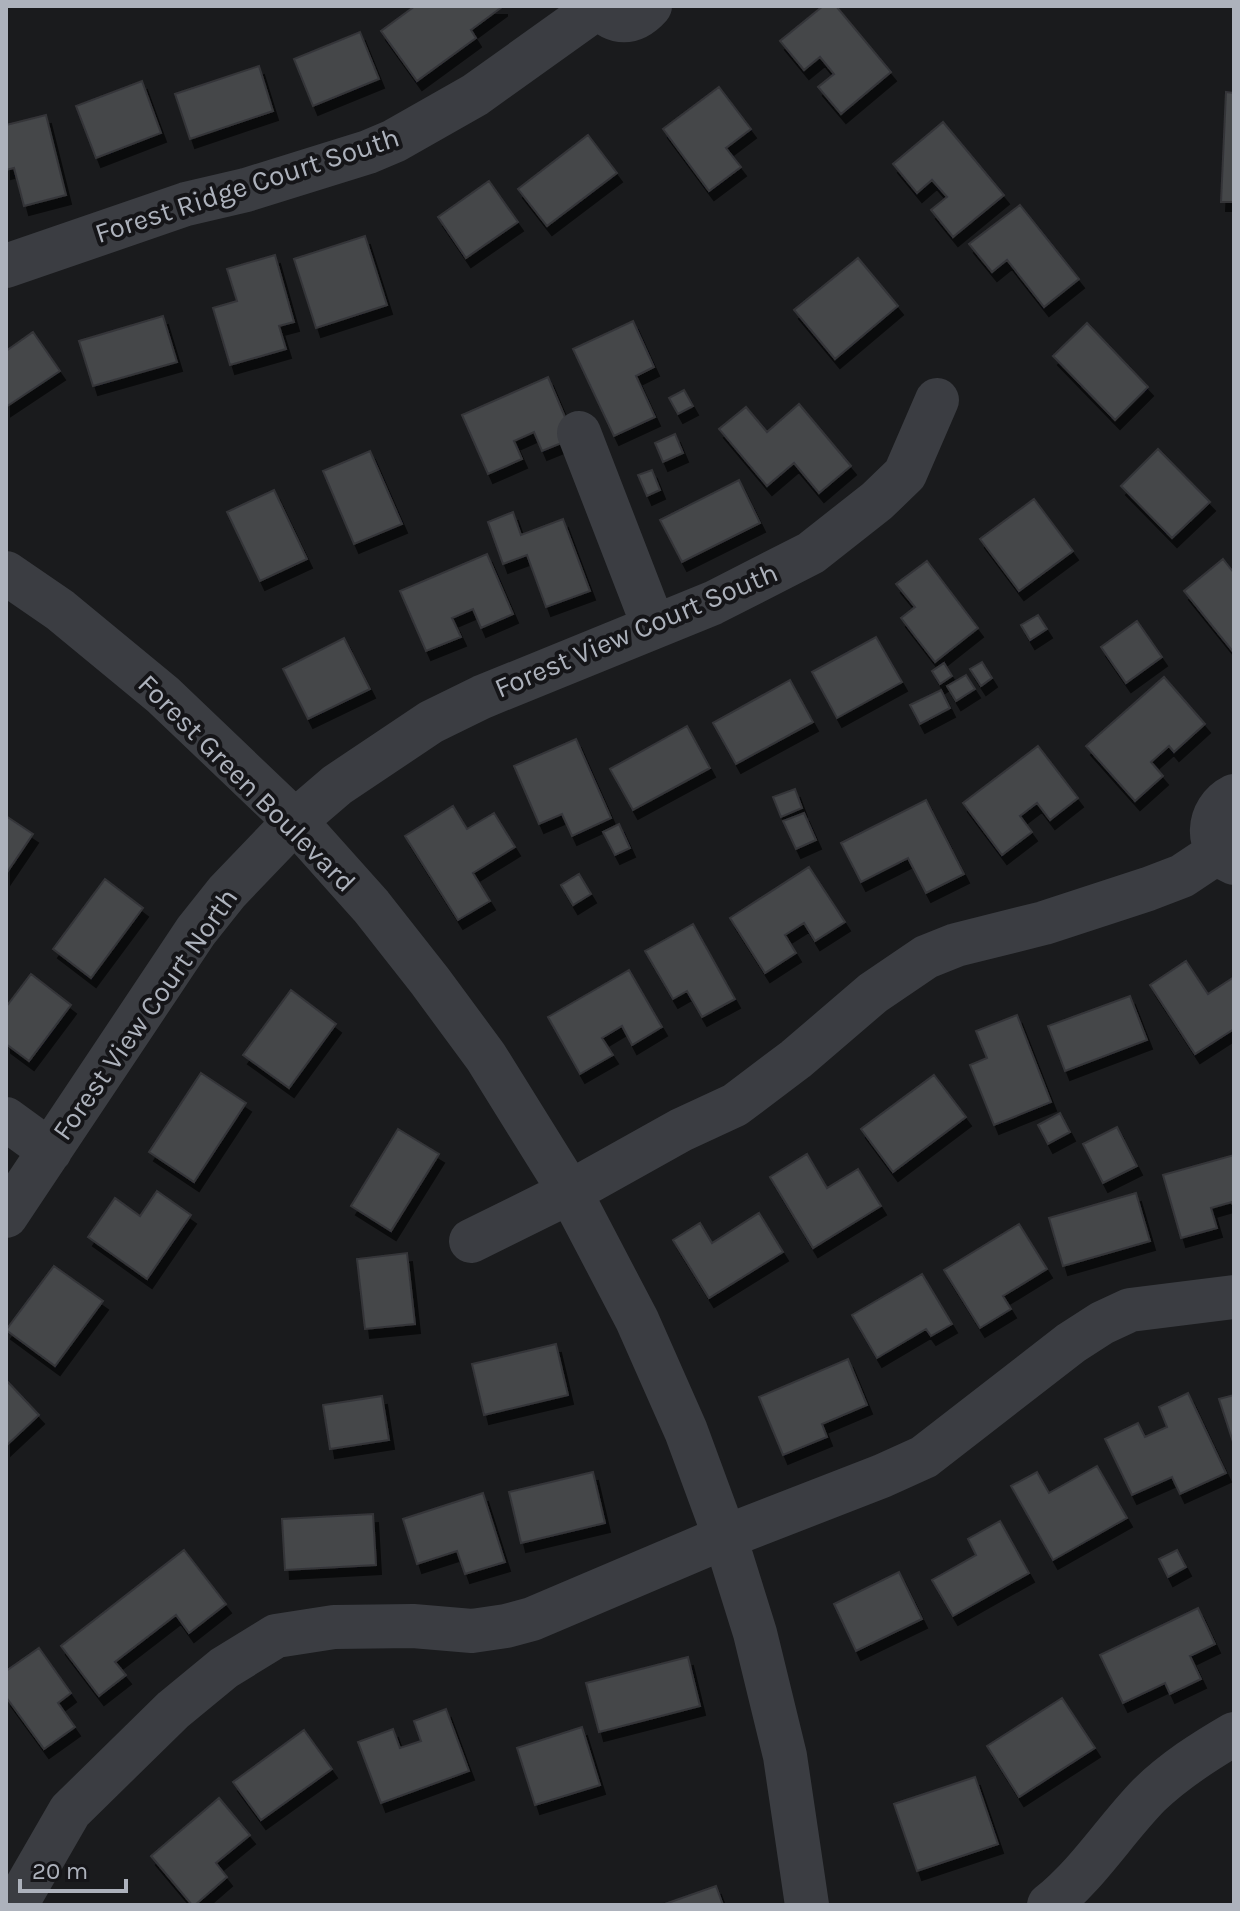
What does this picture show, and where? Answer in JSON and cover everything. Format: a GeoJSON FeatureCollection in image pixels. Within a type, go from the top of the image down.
{"type":"FeatureCollection","features":[{"type":"Feature","properties":{"kind":"street","name":"Forest Ridge Court South"},"geometry":{"type":"LineString","coordinates":[[6,266],[186,204],[262,185],[368,152],[394,141],[475,95],[598,6],[618,20],[631,20],[642,15],[650,6]]}},
{"type":"Feature","properties":{"kind":"street","name":"Forest View Court South"},"geometry":{"type":"LineString","coordinates":[[295,821],[337,785],[431,722],[482,697],[713,603],[811,553],[877,501],[905,474],[937,400]]}},
{"type":"Feature","properties":{"kind":"street"},"geometry":{"type":"LineString","coordinates":[[579,433],[654,627]]}},
{"type":"Feature","properties":{"kind":"street","name":"Forest Green Boulevard"},"geometry":{"type":"LineString","coordinates":[[6,573],[60,610],[163,695],[295,821],[371,906],[430,981],[486,1057],[570,1192],[637,1320],[686,1431],[725,1537],[755,1633],[785,1756],[807,1905]]}},
{"type":"Feature","properties":{"kind":"street"},"geometry":{"type":"LineString","coordinates":[[471,1241],[570,1192],[681,1130],[735,1105],[796,1059],[873,993],[926,957],[956,945],[1044,923],[1148,889],[1226,857],[1212,838],[1212,824],[1216,811],[1234,796]]}},
{"type":"Feature","properties":{"kind":"street","name":"Forest View Court North"},"geometry":{"type":"LineString","coordinates":[[6,1216],[196,931],[227,892],[295,821]]}},
{"type":"Feature","properties":{"kind":"street"},"geometry":{"type":"LineString","coordinates":[[6,1119],[50,1151]]}},
{"type":"Feature","properties":{"kind":"street"},"geometry":{"type":"LineString","coordinates":[[21,1896],[70,1811],[173,1710],[224,1668],[276,1636],[334,1627],[413,1626],[472,1631],[532,1619],[924,1457],[1071,1343],[1130,1310],[1234,1297]]}},
{"type":"Feature","properties":{"kind":"street"},"geometry":{"type":"LineString","coordinates":[[1049,1905],[1084,1874],[1148,1796],[1189,1761],[1234,1734]]}},
{"type":"Feature","properties":{"kind":"building"},"geometry":{"type":"Polygon","coordinates":[[[415,6],[502,7],[471,30],[476,38],[417,81],[381,31],[415,6]]]}},
{"type":"Feature","properties":{"kind":"building"},"geometry":{"type":"Polygon","coordinates":[[[823,6],[836,6],[891,72],[841,114],[818,87],[834,74],[820,57],[804,70],[780,41],[823,6]]]}},
{"type":"Feature","properties":{"kind":"building"},"geometry":{"type":"Polygon","coordinates":[[[360,32],[379,79],[313,106],[294,59],[360,32]]]}},
{"type":"Feature","properties":{"kind":"building"},"geometry":{"type":"Polygon","coordinates":[[[259,66],[273,111],[190,139],[175,94],[259,66]]]}},
{"type":"Feature","properties":{"kind":"building"},"geometry":{"type":"Polygon","coordinates":[[[142,81],[161,133],[96,158],[76,106],[142,81]]]}},
{"type":"Feature","properties":{"kind":"building"},"geometry":{"type":"Polygon","coordinates":[[[719,87],[751,129],[726,148],[741,167],[709,191],[663,129],[719,87]]]}},
{"type":"Feature","properties":{"kind":"building"},"geometry":{"type":"Polygon","coordinates":[[[1226,92],[1234,93],[1234,202],[1221,202],[1226,92]]]}},
{"type":"Feature","properties":{"kind":"building"},"geometry":{"type":"Polygon","coordinates":[[[46,115],[66,195],[24,206],[14,168],[6,170],[6,125],[46,115]]]}},
{"type":"Feature","properties":{"kind":"building"},"geometry":{"type":"Polygon","coordinates":[[[943,122],[1004,195],[953,237],[931,210],[947,197],[932,180],[917,193],[893,164],[943,122]]]}},
{"type":"Feature","properties":{"kind":"building"},"geometry":{"type":"Polygon","coordinates":[[[588,135],[617,173],[547,226],[518,189],[588,135]]]}},
{"type":"Feature","properties":{"kind":"building"},"geometry":{"type":"Polygon","coordinates":[[[489,181],[518,222],[466,258],[438,217],[489,181]]]}},
{"type":"Feature","properties":{"kind":"building"},"geometry":{"type":"Polygon","coordinates":[[[1020,205],[1079,279],[1044,307],[1007,260],[992,272],[969,244],[1020,205]]]}},
{"type":"Feature","properties":{"kind":"building"},"geometry":{"type":"Polygon","coordinates":[[[365,236],[387,305],[316,328],[294,259],[365,236]]]}},
{"type":"Feature","properties":{"kind":"building"},"geometry":{"type":"Polygon","coordinates":[[[275,255],[294,322],[279,326],[286,349],[230,365],[213,308],[237,301],[227,269],[275,255]]]}},
{"type":"Feature","properties":{"kind":"building"},"geometry":{"type":"Polygon","coordinates":[[[858,258],[898,306],[835,359],[794,310],[858,258]]]}},
{"type":"Feature","properties":{"kind":"building"},"geometry":{"type":"Polygon","coordinates":[[[163,316],[177,362],[93,386],[79,341],[163,316]]]}},
{"type":"Feature","properties":{"kind":"building"},"geometry":{"type":"Polygon","coordinates":[[[633,321],[654,367],[636,376],[655,417],[614,436],[573,349],[633,321]]]}},
{"type":"Feature","properties":{"kind":"building"},"geometry":{"type":"Polygon","coordinates":[[[1087,323],[1148,387],[1115,420],[1053,356],[1087,323]]]}},
{"type":"Feature","properties":{"kind":"building"},"geometry":{"type":"Polygon","coordinates":[[[33,332],[60,371],[6,407],[6,351],[33,332]]]}},
{"type":"Feature","properties":{"kind":"building"},"geometry":{"type":"Polygon","coordinates":[[[548,377],[574,438],[542,451],[534,432],[514,441],[522,459],[488,474],[462,415],[548,377]]]}},
{"type":"Feature","properties":{"kind":"building"},"geometry":{"type":"Polygon","coordinates":[[[684,390],[693,406],[678,414],[669,398],[684,390]]]}},
{"type":"Feature","properties":{"kind":"building"},"geometry":{"type":"Polygon","coordinates":[[[799,404],[851,466],[819,493],[794,463],[767,486],[719,429],[746,407],[767,432],[799,404]]]}},
{"type":"Feature","properties":{"kind":"building"},"geometry":{"type":"Polygon","coordinates":[[[675,434],[683,453],[663,462],[655,443],[675,434]]]}},
{"type":"Feature","properties":{"kind":"building"},"geometry":{"type":"Polygon","coordinates":[[[1158,449],[1210,502],[1172,538],[1121,486],[1158,449]]]}},
{"type":"Feature","properties":{"kind":"building"},"geometry":{"type":"Polygon","coordinates":[[[370,451],[402,524],[354,544],[323,471],[370,451]]]}},
{"type":"Feature","properties":{"kind":"building"},"geometry":{"type":"Polygon","coordinates":[[[652,470],[660,490],[647,496],[638,475],[652,470]]]}},
{"type":"Feature","properties":{"kind":"building"},"geometry":{"type":"Polygon","coordinates":[[[739,480],[760,523],[682,562],[660,520],[739,480]]]}},
{"type":"Feature","properties":{"kind":"building"},"geometry":{"type":"Polygon","coordinates":[[[274,490],[307,559],[260,581],[227,512],[274,490]]]}},
{"type":"Feature","properties":{"kind":"building"},"geometry":{"type":"Polygon","coordinates":[[[1034,499],[1073,551],[1019,591],[980,539],[1034,499]]]}},
{"type":"Feature","properties":{"kind":"building"},"geometry":{"type":"Polygon","coordinates":[[[513,512],[521,535],[563,519],[590,591],[546,607],[527,555],[503,564],[488,522],[513,512]]]}},
{"type":"Feature","properties":{"kind":"building"},"geometry":{"type":"Polygon","coordinates":[[[487,554],[513,614],[481,628],[473,609],[452,618],[461,637],[426,651],[400,591],[487,554]]]}},
{"type":"Feature","properties":{"kind":"building"},"geometry":{"type":"Polygon","coordinates":[[[1223,559],[1234,573],[1234,653],[1184,591],[1223,559]]]}},
{"type":"Feature","properties":{"kind":"building"},"geometry":{"type":"Polygon","coordinates":[[[927,561],[978,628],[935,662],[901,618],[915,607],[896,584],[927,561]]]}},
{"type":"Feature","properties":{"kind":"building"},"geometry":{"type":"Polygon","coordinates":[[[1038,615],[1047,629],[1030,640],[1021,625],[1038,615]]]}},
{"type":"Feature","properties":{"kind":"building"},"geometry":{"type":"Polygon","coordinates":[[[1137,621],[1162,657],[1126,683],[1101,647],[1137,621]]]}},
{"type":"Feature","properties":{"kind":"building"},"geometry":{"type":"Polygon","coordinates":[[[876,637],[902,682],[837,718],[812,672],[876,637]]]}},
{"type":"Feature","properties":{"kind":"building"},"geometry":{"type":"Polygon","coordinates":[[[344,638],[370,689],[308,719],[283,669],[344,638]]]}},
{"type":"Feature","properties":{"kind":"building"},"geometry":{"type":"Polygon","coordinates":[[[982,662],[992,678],[981,686],[970,669],[982,662]]]}},
{"type":"Feature","properties":{"kind":"building"},"geometry":{"type":"Polygon","coordinates":[[[944,663],[952,676],[940,684],[932,671],[944,663]]]}},
{"type":"Feature","properties":{"kind":"building"},"geometry":{"type":"Polygon","coordinates":[[[966,675],[975,689],[956,701],[947,686],[966,675]]]}},
{"type":"Feature","properties":{"kind":"building"},"geometry":{"type":"Polygon","coordinates":[[[1164,677],[1205,724],[1174,752],[1169,746],[1151,762],[1163,776],[1135,801],[1086,746],[1164,677]]]}},
{"type":"Feature","properties":{"kind":"building"},"geometry":{"type":"Polygon","coordinates":[[[790,680],[813,722],[736,764],[713,723],[790,680]]]}},
{"type":"Feature","properties":{"kind":"building"},"geometry":{"type":"Polygon","coordinates":[[[941,690],[950,708],[920,724],[910,705],[941,690]]]}},
{"type":"Feature","properties":{"kind":"building"},"geometry":{"type":"Polygon","coordinates":[[[687,726],[710,768],[633,810],[610,769],[687,726]]]}},
{"type":"Feature","properties":{"kind":"building"},"geometry":{"type":"Polygon","coordinates":[[[576,739],[611,818],[572,836],[562,814],[539,824],[514,766],[576,739]]]}},
{"type":"Feature","properties":{"kind":"building"},"geometry":{"type":"Polygon","coordinates":[[[1038,746],[1078,798],[1050,820],[1037,803],[1020,816],[1032,832],[1002,855],[963,803],[1038,746]]]}},
{"type":"Feature","properties":{"kind":"building"},"geometry":{"type":"Polygon","coordinates":[[[795,789],[802,808],[781,817],[773,797],[795,789]]]}},
{"type":"Feature","properties":{"kind":"building"},"geometry":{"type":"Polygon","coordinates":[[[926,800],[964,874],[926,893],[908,858],[861,882],[841,843],[926,800]]]}},
{"type":"Feature","properties":{"kind":"building"},"geometry":{"type":"Polygon","coordinates":[[[453,806],[467,829],[494,813],[515,847],[473,873],[490,901],[458,920],[405,836],[453,806]]]}},
{"type":"Feature","properties":{"kind":"building"},"geometry":{"type":"Polygon","coordinates":[[[804,813],[816,840],[796,849],[783,821],[804,813]]]}},
{"type":"Feature","properties":{"kind":"building"},"geometry":{"type":"Polygon","coordinates":[[[6,816],[33,834],[6,874],[6,816]]]}},
{"type":"Feature","properties":{"kind":"building"},"geometry":{"type":"Polygon","coordinates":[[[619,824],[630,848],[615,855],[603,832],[619,824]]]}},
{"type":"Feature","properties":{"kind":"building"},"geometry":{"type":"Polygon","coordinates":[[[809,867],[845,922],[815,941],[804,923],[785,935],[796,953],[765,973],[730,918],[809,867]]]}},
{"type":"Feature","properties":{"kind":"building"},"geometry":{"type":"Polygon","coordinates":[[[579,874],[591,894],[573,905],[561,885],[579,874]]]}},
{"type":"Feature","properties":{"kind":"building"},"geometry":{"type":"Polygon","coordinates":[[[105,879],[143,908],[91,978],[53,949],[105,879]]]}},
{"type":"Feature","properties":{"kind":"building"},"geometry":{"type":"Polygon","coordinates":[[[693,924],[735,999],[702,1017],[687,991],[673,999],[645,951],[693,924]]]}},
{"type":"Feature","properties":{"kind":"building"},"geometry":{"type":"Polygon","coordinates":[[[1186,961],[1208,994],[1234,977],[1234,1029],[1195,1054],[1150,985],[1186,961]]]}},
{"type":"Feature","properties":{"kind":"building"},"geometry":{"type":"Polygon","coordinates":[[[629,970],[662,1027],[632,1045],[622,1026],[602,1038],[613,1055],[580,1074],[548,1017],[629,970]]]}},
{"type":"Feature","properties":{"kind":"building"},"geometry":{"type":"Polygon","coordinates":[[[31,974],[71,1005],[29,1061],[6,1044],[6,1007],[31,974]]]}},
{"type":"Feature","properties":{"kind":"building"},"geometry":{"type":"Polygon","coordinates":[[[291,990],[336,1024],[289,1088],[243,1055],[291,990]]]}},
{"type":"Feature","properties":{"kind":"building"},"geometry":{"type":"Polygon","coordinates":[[[1130,996],[1147,1040],[1065,1071],[1048,1026],[1130,996]]]}},
{"type":"Feature","properties":{"kind":"building"},"geometry":{"type":"Polygon","coordinates":[[[1017,1015],[1051,1102],[994,1125],[970,1065],[987,1058],[976,1031],[1017,1015]]]}},
{"type":"Feature","properties":{"kind":"building"},"geometry":{"type":"Polygon","coordinates":[[[201,1073],[246,1103],[194,1182],[149,1152],[201,1073]]]}},
{"type":"Feature","properties":{"kind":"building"},"geometry":{"type":"Polygon","coordinates":[[[934,1075],[966,1117],[893,1172],[861,1129],[934,1075]]]}},
{"type":"Feature","properties":{"kind":"building"},"geometry":{"type":"Polygon","coordinates":[[[1060,1113],[1070,1132],[1048,1144],[1038,1125],[1060,1113]]]}},
{"type":"Feature","properties":{"kind":"building"},"geometry":{"type":"Polygon","coordinates":[[[1117,1127],[1137,1166],[1103,1183],[1083,1144],[1117,1127]]]}},
{"type":"Feature","properties":{"kind":"building"},"geometry":{"type":"Polygon","coordinates":[[[398,1129],[439,1154],[391,1231],[351,1206],[398,1129]]]}},
{"type":"Feature","properties":{"kind":"building"},"geometry":{"type":"Polygon","coordinates":[[[807,1154],[827,1188],[858,1169],[881,1206],[813,1248],[770,1177],[807,1154]]]}},
{"type":"Feature","properties":{"kind":"building"},"geometry":{"type":"Polygon","coordinates":[[[1234,1155],[1234,1209],[1232,1202],[1211,1208],[1217,1228],[1181,1238],[1163,1175],[1234,1155]]]}},
{"type":"Feature","properties":{"kind":"building"},"geometry":{"type":"Polygon","coordinates":[[[157,1191],[191,1215],[147,1279],[88,1237],[115,1198],[140,1216],[157,1191]]]}},
{"type":"Feature","properties":{"kind":"building"},"geometry":{"type":"Polygon","coordinates":[[[1136,1193],[1150,1241],[1063,1266],[1049,1218],[1136,1193]]]}},
{"type":"Feature","properties":{"kind":"building"},"geometry":{"type":"Polygon","coordinates":[[[759,1213],[783,1252],[709,1298],[673,1240],[700,1223],[712,1243],[759,1213]]]}},
{"type":"Feature","properties":{"kind":"building"},"geometry":{"type":"Polygon","coordinates":[[[1019,1224],[1047,1269],[1003,1296],[1011,1309],[980,1328],[944,1270],[1019,1224]]]}},
{"type":"Feature","properties":{"kind":"building"},"geometry":{"type":"Polygon","coordinates":[[[407,1253],[415,1324],[365,1329],[357,1259],[407,1253]]]}},
{"type":"Feature","properties":{"kind":"building"},"geometry":{"type":"Polygon","coordinates":[[[54,1266],[103,1301],[55,1366],[6,1330],[54,1266]]]}},
{"type":"Feature","properties":{"kind":"building"},"geometry":{"type":"Polygon","coordinates":[[[922,1274],[952,1324],[931,1336],[926,1329],[877,1358],[852,1315],[922,1274]]]}},
{"type":"Feature","properties":{"kind":"building"},"geometry":{"type":"Polygon","coordinates":[[[556,1344],[568,1395],[484,1415],[472,1364],[556,1344]]]}},
{"type":"Feature","properties":{"kind":"building"},"geometry":{"type":"Polygon","coordinates":[[[848,1359],[867,1405],[822,1424],[827,1437],[783,1455],[759,1397],[848,1359]]]}},
{"type":"Feature","properties":{"kind":"building"},"geometry":{"type":"Polygon","coordinates":[[[6,1380],[39,1415],[6,1446],[6,1380]]]}},
{"type":"Feature","properties":{"kind":"building"},"geometry":{"type":"Polygon","coordinates":[[[1188,1393],[1226,1473],[1180,1494],[1172,1477],[1132,1495],[1105,1439],[1138,1423],[1145,1437],[1167,1427],[1159,1407],[1188,1393]]]}},
{"type":"Feature","properties":{"kind":"building"},"geometry":{"type":"Polygon","coordinates":[[[1234,1395],[1234,1445],[1219,1399],[1234,1395]]]}},
{"type":"Feature","properties":{"kind":"building"},"geometry":{"type":"Polygon","coordinates":[[[382,1396],[389,1440],[330,1449],[323,1405],[382,1396]]]}},
{"type":"Feature","properties":{"kind":"building"},"geometry":{"type":"Polygon","coordinates":[[[1097,1466],[1127,1518],[1053,1560],[1011,1486],[1037,1472],[1049,1493],[1097,1466]]]}},
{"type":"Feature","properties":{"kind":"building"},"geometry":{"type":"Polygon","coordinates":[[[593,1472],[605,1523],[521,1543],[509,1492],[593,1472]]]}},
{"type":"Feature","properties":{"kind":"building"},"geometry":{"type":"Polygon","coordinates":[[[483,1493],[505,1562],[465,1574],[457,1551],[417,1564],[403,1519],[483,1493]]]}},
{"type":"Feature","properties":{"kind":"building"},"geometry":{"type":"Polygon","coordinates":[[[373,1514],[376,1565],[285,1570],[282,1519],[373,1514]]]}},
{"type":"Feature","properties":{"kind":"building"},"geometry":{"type":"Polygon","coordinates":[[[1000,1521],[1029,1573],[953,1616],[932,1580],[976,1555],[968,1539],[1000,1521]]]}},
{"type":"Feature","properties":{"kind":"building"},"geometry":{"type":"Polygon","coordinates":[[[184,1550],[226,1604],[189,1633],[176,1615],[115,1662],[126,1675],[99,1696],[61,1646],[184,1550]]]}},
{"type":"Feature","properties":{"kind":"building"},"geometry":{"type":"Polygon","coordinates":[[[1177,1550],[1186,1567],[1168,1577],[1159,1559],[1177,1550]]]}},
{"type":"Feature","properties":{"kind":"building"},"geometry":{"type":"Polygon","coordinates":[[[899,1572],[922,1619],[856,1651],[834,1604],[899,1572]]]}},
{"type":"Feature","properties":{"kind":"building"},"geometry":{"type":"Polygon","coordinates":[[[1198,1608],[1215,1644],[1190,1656],[1201,1679],[1170,1694],[1165,1683],[1123,1703],[1100,1655],[1198,1608]]]}},
{"type":"Feature","properties":{"kind":"building"},"geometry":{"type":"Polygon","coordinates":[[[39,1648],[71,1693],[58,1703],[75,1727],[44,1749],[6,1697],[6,1671],[39,1648]]]}},
{"type":"Feature","properties":{"kind":"building"},"geometry":{"type":"Polygon","coordinates":[[[688,1657],[700,1706],[599,1732],[586,1683],[688,1657]]]}},
{"type":"Feature","properties":{"kind":"building"},"geometry":{"type":"Polygon","coordinates":[[[1062,1698],[1095,1748],[1019,1797],[987,1746],[1062,1698]]]}},
{"type":"Feature","properties":{"kind":"building"},"geometry":{"type":"Polygon","coordinates":[[[446,1709],[469,1771],[381,1803],[358,1742],[393,1729],[400,1748],[421,1741],[414,1721],[446,1709]]]}},
{"type":"Feature","properties":{"kind":"building"},"geometry":{"type":"Polygon","coordinates":[[[582,1727],[600,1785],[535,1805],[517,1748],[582,1727]]]}},
{"type":"Feature","properties":{"kind":"building"},"geometry":{"type":"Polygon","coordinates":[[[304,1730],[332,1769],[261,1820],[233,1782],[304,1730]]]}},
{"type":"Feature","properties":{"kind":"building"},"geometry":{"type":"Polygon","coordinates":[[[975,1777],[998,1844],[917,1871],[894,1804],[975,1777]]]}},
{"type":"Feature","properties":{"kind":"building"},"geometry":{"type":"Polygon","coordinates":[[[219,1798],[250,1835],[216,1863],[227,1877],[192,1905],[151,1856],[219,1798]]]}},
{"type":"Feature","properties":{"kind":"building"},"geometry":{"type":"Polygon","coordinates":[[[716,1886],[723,1905],[662,1905],[716,1886]]]}}]}
